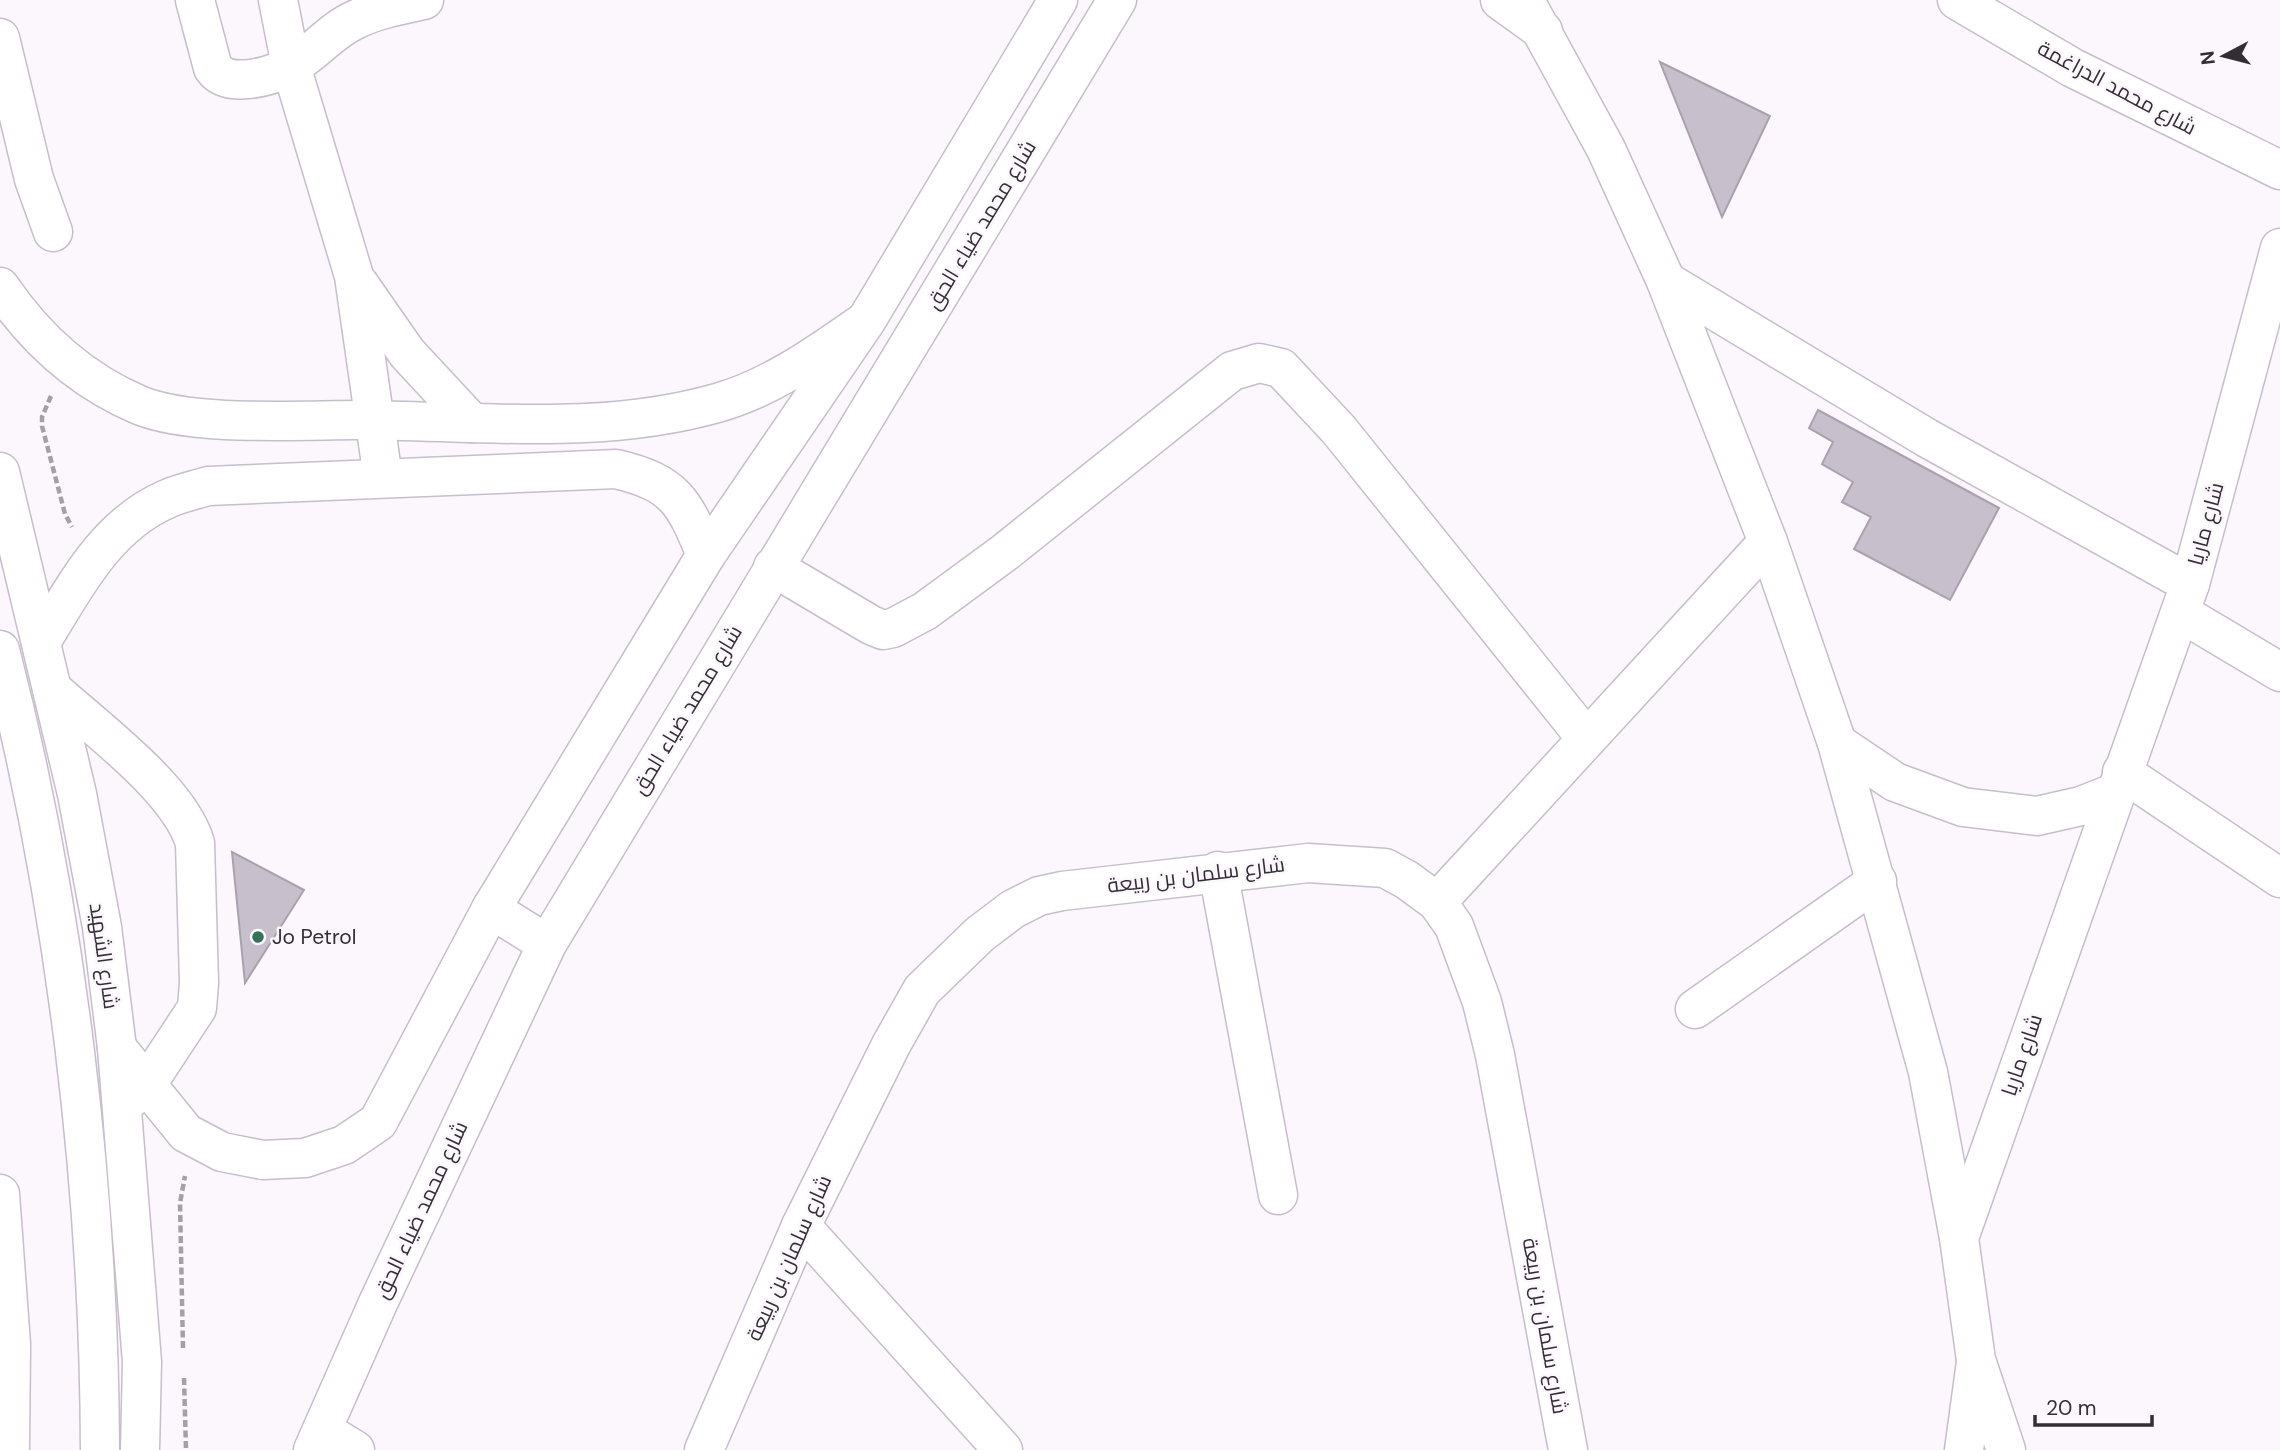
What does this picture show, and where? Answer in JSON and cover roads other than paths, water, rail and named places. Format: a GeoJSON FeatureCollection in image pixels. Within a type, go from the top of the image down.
{"type":"FeatureCollection","features":[{"type":"Feature","properties":{"kind":"main road"},"geometry":{"type":"LineString","coordinates":[[195,0],[213,68],[218,75],[235,82],[291,66],[334,32],[357,19],[424,0]]}},
{"type":"Feature","properties":{"kind":"main road"},"geometry":{"type":"LineString","coordinates":[[278,0],[291,66],[355,276],[383,478]]}},
{"type":"Feature","properties":{"kind":"main road"},"geometry":{"type":"LineString","coordinates":[[52,689],[163,790],[190,824],[195,843],[197,1008],[134,1096],[186,1133],[222,1152],[263,1160],[305,1158],[344,1145],[378,1122],[491,909],[706,555],[866,321],[1058,0]]}},
{"type":"Feature","properties":{"kind":"main road","name":"شارع محمد ضياء الحق"},"geometry":{"type":"LineString","coordinates":[[317,1440],[378,1303],[547,944],[1117,0]]}},
{"type":"Feature","properties":{"kind":"main road"},"geometry":{"type":"LineString","coordinates":[[1500,0],[1534,10],[1606,149],[1666,281],[1768,542],[1837,743],[1928,1072],[1959,1238],[1976,1360],[2006,1450]]}},
{"type":"Feature","properties":{"kind":"main road","name":"شارع محمد الدراغمة"},"geometry":{"type":"LineString","coordinates":[[1957,0],[2073,68],[2280,170]]}},
{"type":"Feature","properties":{"kind":"main road"},"geometry":{"type":"LineString","coordinates":[[0,38],[10,123],[53,232]]}},
{"type":"Feature","properties":{"kind":"main road","name":"شارع ماريا"},"geometry":{"type":"LineString","coordinates":[[1959,1238],[2118,782],[2186,598],[2280,248]]}},
{"type":"Feature","properties":{"kind":"main road"},"geometry":{"type":"LineString","coordinates":[[355,276],[407,354],[471,423]]}},
{"type":"Feature","properties":{"kind":"main road"},"geometry":{"type":"LineString","coordinates":[[1666,281],[2186,598],[2280,672]]}},
{"type":"Feature","properties":{"kind":"main road"},"geometry":{"type":"LineString","coordinates":[[0,288],[23,320],[66,363],[100,386],[142,406],[223,420],[588,425],[717,403],[766,384],[812,359],[866,321]]}},
{"type":"Feature","properties":{"kind":"main road"},"geometry":{"type":"LineString","coordinates":[[773,567],[872,625],[883,630],[893,628],[925,611],[1004,554],[1232,371],[1259,363],[1281,368],[1339,430],[1586,738]]}},
{"type":"Feature","properties":{"kind":"main road"},"geometry":{"type":"LineString","coordinates":[[41,642],[98,551],[131,520],[167,499],[208,486],[616,469],[650,477],[677,498],[694,526],[706,555]]}},
{"type":"Feature","properties":{"kind":"main road","name":"شارع الشهيد"},"geometry":{"type":"LineString","coordinates":[[0,472],[77,794],[102,928],[117,1048],[134,1096],[142,1362],[140,1450]]}},
{"type":"Feature","properties":{"kind":"main road"},"geometry":{"type":"LineString","coordinates":[[1437,902],[1768,542]]}},
{"type":"Feature","properties":{"kind":"main road"},"geometry":{"type":"LineString","coordinates":[[0,650],[37,821],[72,1040],[96,1267],[100,1450]]}},
{"type":"Feature","properties":{"kind":"main road"},"geometry":{"type":"LineString","coordinates":[[1837,743],[1895,782],[1963,807],[2037,816],[2081,806],[2118,782],[2280,878]]}},
{"type":"Feature","properties":{"kind":"main road"},"geometry":{"type":"LineString","coordinates":[[0,761],[44,1010],[64,1167],[72,1294],[76,1450]]}},
{"type":"Feature","properties":{"kind":"main road","name":"شارع سلمان بن ربيعة"},"geometry":{"type":"LineString","coordinates":[[704,1450],[801,1226],[891,1045],[922,990],[979,934],[1013,909],[1039,896],[1308,863],[1357,864],[1385,868],[1437,902],[1454,926],[1468,961],[1492,1042],[1568,1450]]}},
{"type":"Feature","properties":{"kind":"main road"},"geometry":{"type":"LineString","coordinates":[[1218,872],[1278,1195]]}},
{"type":"Feature","properties":{"kind":"main road"},"geometry":{"type":"LineString","coordinates":[[1695,1009],[1877,881]]}},
{"type":"Feature","properties":{"kind":"main road"},"geometry":{"type":"LineString","coordinates":[[491,909],[547,944]]}},
{"type":"Feature","properties":{"kind":"main road"},"geometry":{"type":"LineString","coordinates":[[0,1194],[11,1344],[10,1450]]}},
{"type":"Feature","properties":{"kind":"main road"},"geometry":{"type":"LineString","coordinates":[[801,1226],[1003,1450]]}},
{"type":"Feature","properties":{"kind":"main road"},"geometry":{"type":"LineString","coordinates":[[1964,1450],[1976,1360]]}},
{"type":"Feature","properties":{"kind":"main road"},"geometry":{"type":"LineString","coordinates":[[317,1440],[355,1450]]}},
{"type":"Feature","properties":{"kind":"place","name":"Jo Petrol"},"geometry":{"type":"Point","coordinates":[258,937]}}]}
